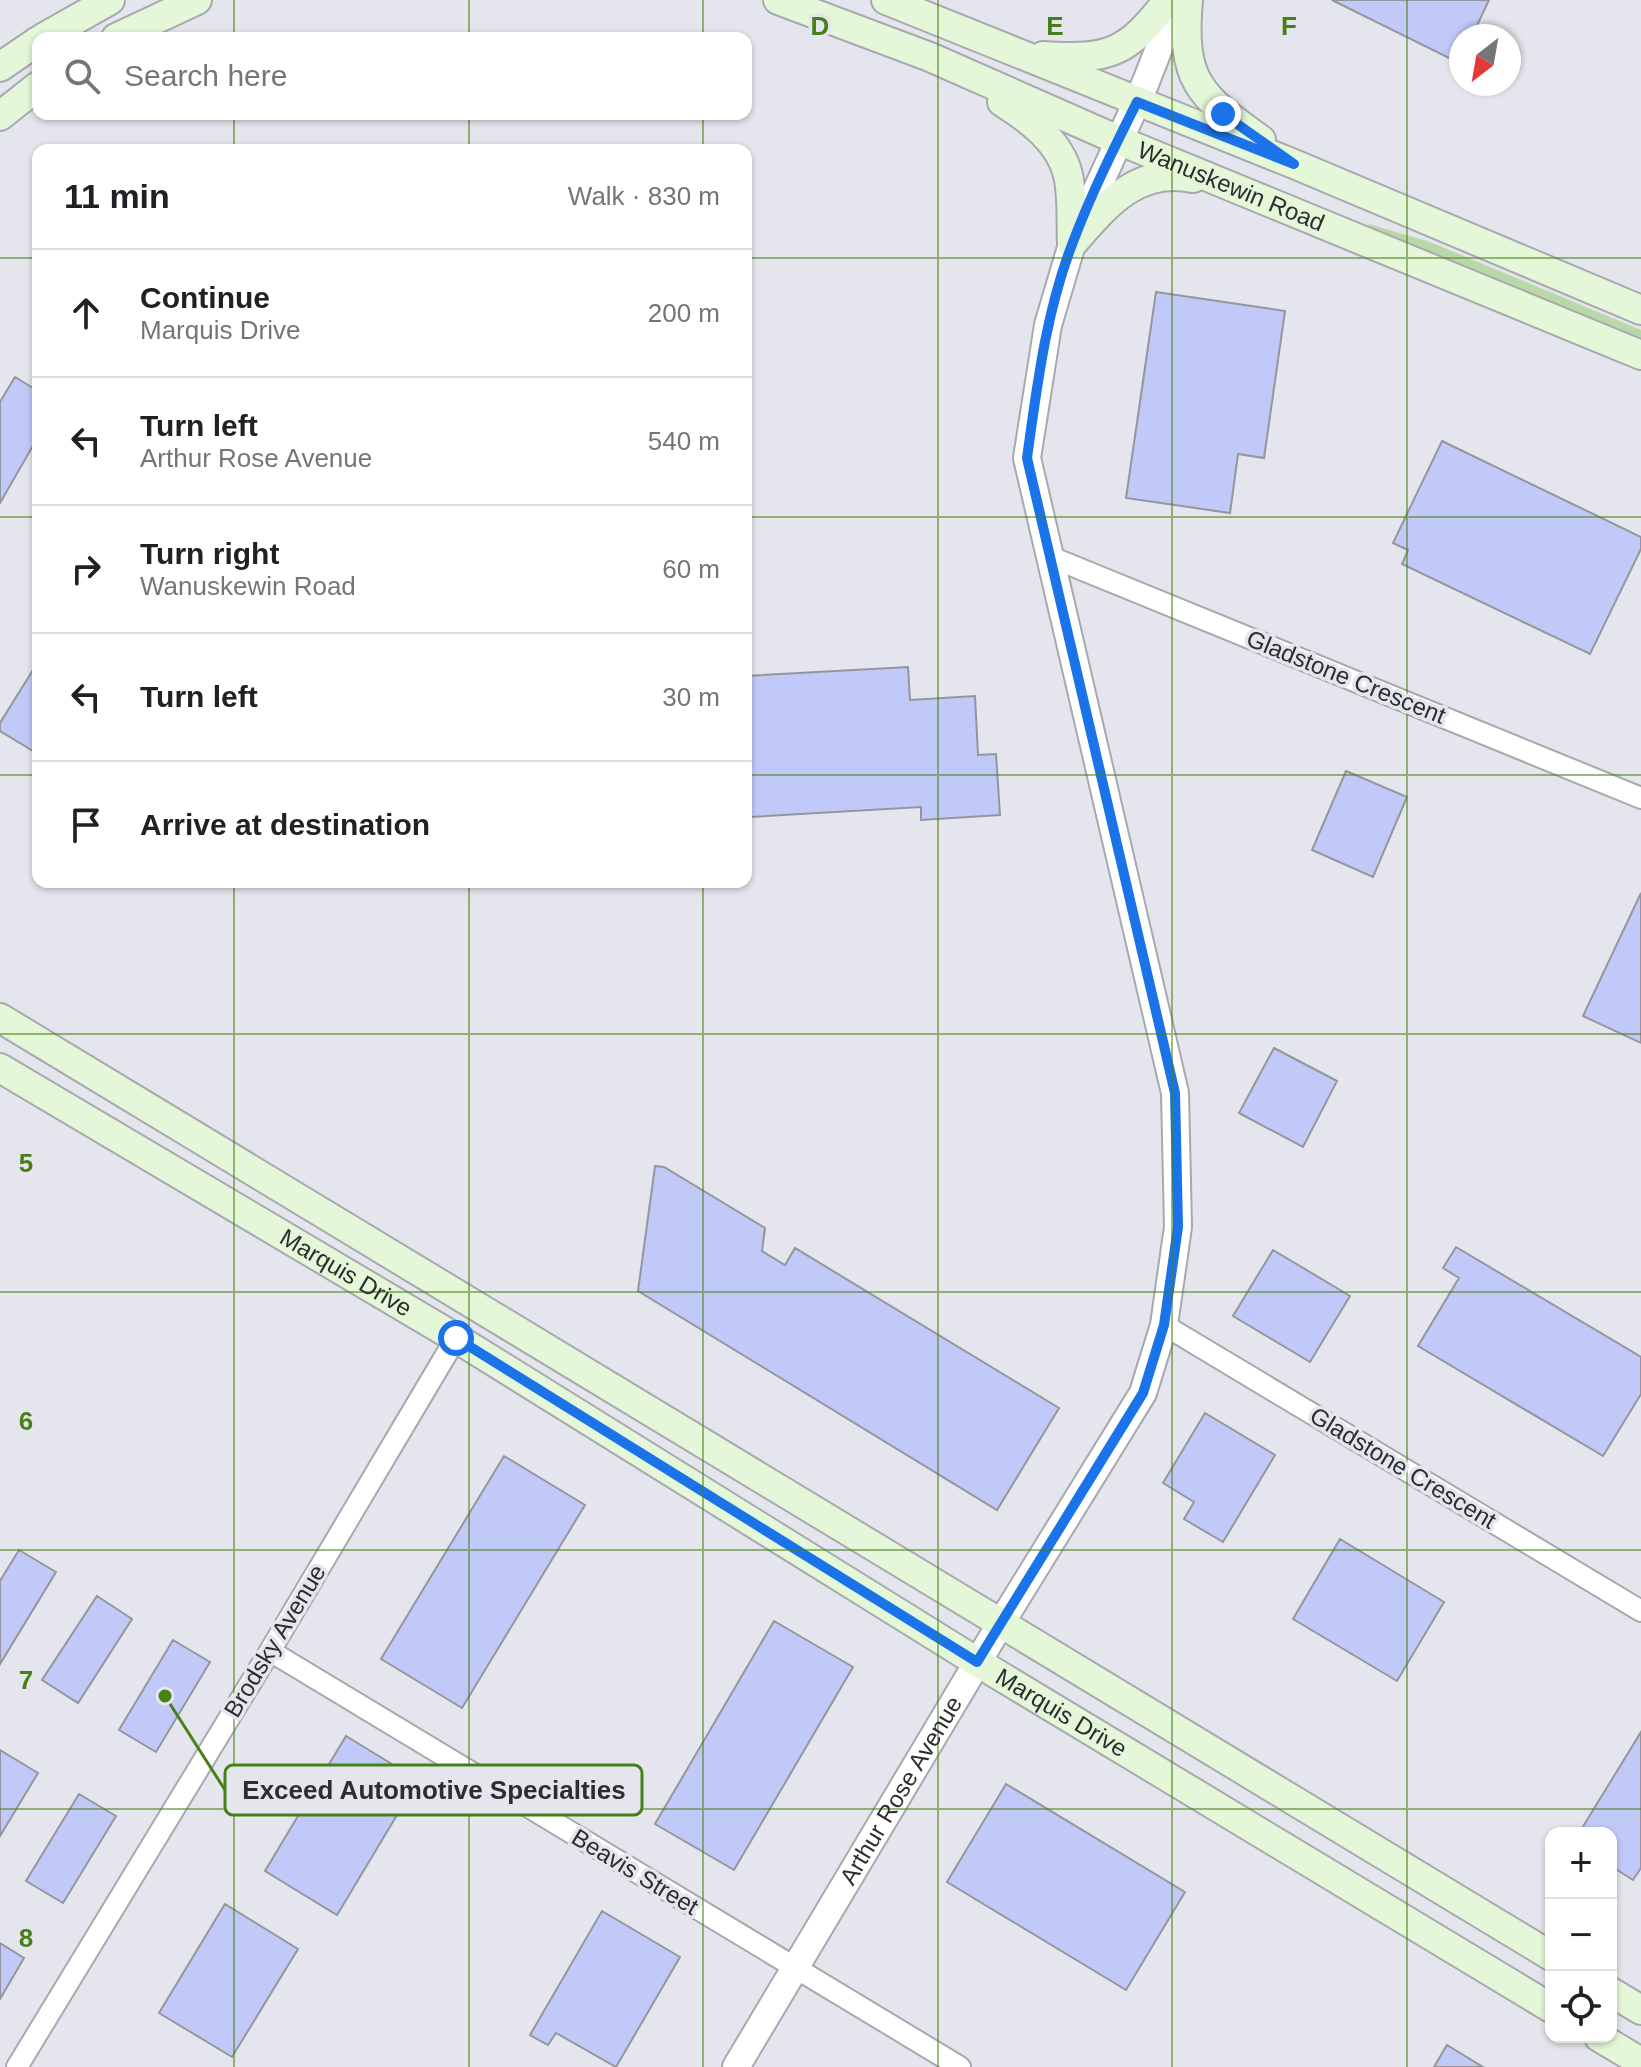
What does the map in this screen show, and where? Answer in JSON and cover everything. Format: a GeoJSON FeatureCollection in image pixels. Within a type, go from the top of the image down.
{"type":"FeatureCollection","features":[{"type":"Feature","properties":{"kind":"main road"},"geometry":{"type":"LineString","coordinates":[[54,32],[110,0]]}},
{"type":"Feature","properties":{"kind":"main road"},"geometry":{"type":"LineString","coordinates":[[129,32],[197,0]]}},
{"type":"Feature","properties":{"kind":"main road","name":"Wanuskewin Road"},"geometry":{"type":"LineString","coordinates":[[778,0],[930,57],[1118,140],[1641,355]]}},
{"type":"Feature","properties":{"kind":"main road","name":"Wanuskewin Road"},"geometry":{"type":"LineString","coordinates":[[886,0],[1294,164],[1641,310]]}},
{"type":"Feature","properties":{"kind":"main road"},"geometry":{"type":"LineString","coordinates":[[1021,55],[1103,56],[1134,39],[1168,0]]}},
{"type":"Feature","properties":{"kind":"main road"},"geometry":{"type":"LineString","coordinates":[[1188,0],[1186,51],[1191,72],[1204,95],[1223,114],[1294,164]]}},
{"type":"Feature","properties":{"kind":"main road"},"geometry":{"type":"LineString","coordinates":[[0,67],[32,45]]}},
{"type":"Feature","properties":{"kind":"main road"},"geometry":{"type":"LineString","coordinates":[[930,57],[1036,126],[1052,144],[1068,175],[1072,244]]}},
{"type":"Feature","properties":{"kind":"main road"},"geometry":{"type":"LineString","coordinates":[[0,116],[32,91]]}},
{"type":"Feature","properties":{"kind":"main road"},"geometry":{"type":"LineString","coordinates":[[1072,244],[1120,193],[1155,177],[1182,176],[1238,189]]}},
{"type":"Feature","properties":{"kind":"main road","name":"Marquis Drive"},"geometry":{"type":"LineString","coordinates":[[0,1018],[1545,1952]]}},
{"type":"Feature","properties":{"kind":"main road","name":"Marquis Drive"},"geometry":{"type":"LineString","coordinates":[[0,1068],[456,1338],[977,1662],[1545,2004]]}},
{"type":"Feature","properties":{"kind":"main road"},"geometry":{"type":"LineString","coordinates":[[1617,1996],[1641,2010]]}},
{"type":"Feature","properties":{"kind":"main road"},"geometry":{"type":"LineString","coordinates":[[1609,2043],[1641,2062]]}},
{"type":"Feature","properties":{"kind":"street","name":"Arthur Rose Avenue"},"geometry":{"type":"LineString","coordinates":[[736,2067],[977,1662],[1143,1393],[1164,1325],[1178,1227],[1175,1093],[1027,458],[1048,325],[1072,244],[1137,102],[1178,0]]}},
{"type":"Feature","properties":{"kind":"street","name":"Gladstone Crescent"},"geometry":{"type":"LineString","coordinates":[[1051,557],[1641,798]]}},
{"type":"Feature","properties":{"kind":"street","name":"Gladstone Crescent"},"geometry":{"type":"LineString","coordinates":[[1164,1325],[1641,1611]]}},
{"type":"Feature","properties":{"kind":"street","name":"Brodsky Avenue"},"geometry":{"type":"LineString","coordinates":[[17,2067],[456,1338]]}},
{"type":"Feature","properties":{"kind":"street","name":"Beavis Street"},"geometry":{"type":"LineString","coordinates":[[270,1651],[960,2067]]}},
{"type":"Feature","properties":{"kind":"green space"},"geometry":{"type":"Polygon","coordinates":[[[1368,226],[1430,242],[1641,330],[1641,339],[1368,226]]]}},
{"type":"Feature","properties":{"kind":"building"},"geometry":{"type":"Polygon","coordinates":[[[1332,0],[1489,0],[1478,24],[1449,24],[1449,58],[1332,0]]]}},
{"type":"Feature","properties":{"kind":"building"},"geometry":{"type":"Polygon","coordinates":[[[1156,292],[1285,311],[1264,458],[1238,454],[1230,513],[1126,498],[1156,292]]]}},
{"type":"Feature","properties":{"kind":"building"},"geometry":{"type":"Polygon","coordinates":[[[15,377],[32,387],[32,447],[0,503],[0,402],[15,377]]]}},
{"type":"Feature","properties":{"kind":"building"},"geometry":{"type":"Polygon","coordinates":[[[1442,441],[1641,537],[1641,549],[1590,654],[1402,564],[1408,550],[1393,543],[1442,441]]]}},
{"type":"Feature","properties":{"kind":"building"},"geometry":{"type":"Polygon","coordinates":[[[908,667],[910,700],[975,696],[978,755],[996,754],[1000,815],[921,820],[921,807],[752,817],[752,676],[908,667]]]}},
{"type":"Feature","properties":{"kind":"building"},"geometry":{"type":"Polygon","coordinates":[[[32,672],[32,750],[0,731],[0,723],[32,672]]]}},
{"type":"Feature","properties":{"kind":"building"},"geometry":{"type":"Polygon","coordinates":[[[1346,771],[1407,797],[1373,877],[1312,850],[1346,771]]]}},
{"type":"Feature","properties":{"kind":"building"},"geometry":{"type":"Polygon","coordinates":[[[1641,893],[1641,1043],[1583,1016],[1641,893]]]}},
{"type":"Feature","properties":{"kind":"building"},"geometry":{"type":"Polygon","coordinates":[[[1274,1048],[1337,1081],[1303,1147],[1239,1113],[1274,1048]]]}},
{"type":"Feature","properties":{"kind":"building"},"geometry":{"type":"Polygon","coordinates":[[[655,1166],[664,1167],[765,1228],[762,1251],[785,1265],[795,1248],[1059,1408],[997,1510],[638,1291],[655,1166]]]}},
{"type":"Feature","properties":{"kind":"building"},"geometry":{"type":"Polygon","coordinates":[[[1456,1247],[1641,1357],[1641,1394],[1603,1456],[1418,1346],[1459,1278],[1443,1268],[1456,1247]]]}},
{"type":"Feature","properties":{"kind":"building"},"geometry":{"type":"Polygon","coordinates":[[[1273,1250],[1350,1296],[1310,1362],[1233,1316],[1273,1250]]]}},
{"type":"Feature","properties":{"kind":"building"},"geometry":{"type":"Polygon","coordinates":[[[1205,1413],[1275,1455],[1223,1542],[1184,1519],[1194,1502],[1163,1483],[1205,1413]]]}},
{"type":"Feature","properties":{"kind":"building"},"geometry":{"type":"Polygon","coordinates":[[[504,1456],[585,1505],[462,1708],[381,1659],[504,1456]]]}},
{"type":"Feature","properties":{"kind":"building"},"geometry":{"type":"Polygon","coordinates":[[[1340,1539],[1444,1602],[1397,1681],[1293,1619],[1340,1539]]]}},
{"type":"Feature","properties":{"kind":"building"},"geometry":{"type":"Polygon","coordinates":[[[19,1550],[56,1572],[0,1664],[0,1581],[19,1550]]]}},
{"type":"Feature","properties":{"kind":"building"},"geometry":{"type":"Polygon","coordinates":[[[97,1596],[132,1619],[78,1703],[42,1680],[97,1596]]]}},
{"type":"Feature","properties":{"kind":"building"},"geometry":{"type":"Polygon","coordinates":[[[774,1621],[853,1667],[734,1870],[655,1824],[774,1621]]]}},
{"type":"Feature","properties":{"kind":"building"},"geometry":{"type":"Polygon","coordinates":[[[173,1640],[210,1662],[156,1752],[119,1730],[173,1640]]]}},
{"type":"Feature","properties":{"kind":"building"},"geometry":{"type":"Polygon","coordinates":[[[1641,1732],[1641,1868],[1633,1880],[1617,1870],[1617,1827],[1583,1827],[1641,1732]]]}},
{"type":"Feature","properties":{"kind":"building"},"geometry":{"type":"Polygon","coordinates":[[[346,1736],[418,1780],[337,1915],[265,1871],[346,1736]]]}},
{"type":"Feature","properties":{"kind":"building"},"geometry":{"type":"Polygon","coordinates":[[[0,1750],[38,1773],[0,1836],[0,1750]]]}},
{"type":"Feature","properties":{"kind":"building"},"geometry":{"type":"Polygon","coordinates":[[[1006,1784],[1185,1892],[1126,1990],[947,1882],[1006,1784]]]}},
{"type":"Feature","properties":{"kind":"building"},"geometry":{"type":"Polygon","coordinates":[[[79,1794],[116,1816],[63,1903],[26,1881],[79,1794]]]}},
{"type":"Feature","properties":{"kind":"building"},"geometry":{"type":"Polygon","coordinates":[[[225,1904],[298,1949],[232,2057],[159,2013],[225,1904]]]}},
{"type":"Feature","properties":{"kind":"building"},"geometry":{"type":"Polygon","coordinates":[[[602,1911],[680,1957],[616,2067],[556,2033],[548,2045],[530,2035],[602,1911]]]}},
{"type":"Feature","properties":{"kind":"building"},"geometry":{"type":"Polygon","coordinates":[[[0,1943],[24,1958],[0,1999],[0,1943]]]}},
{"type":"Feature","properties":{"kind":"building"},"geometry":{"type":"Polygon","coordinates":[[[1447,2045],[1483,2067],[1434,2067],[1447,2045]]]}},
{"type":"Feature","properties":{"kind":"place","name":"Exceed Automotive Specialties"},"geometry":{"type":"Point","coordinates":[165,1696]}},
{"type":"Feature","properties":{"kind":"route"},"geometry":{"type":"LineString","coordinates":[[456,1338],[977,1662],[1143,1393],[1164,1325],[1178,1227],[1175,1093],[1027,458],[1036,391],[1048,325],[1072,244],[1137,102],[1294,164],[1223,114]]}}]}
